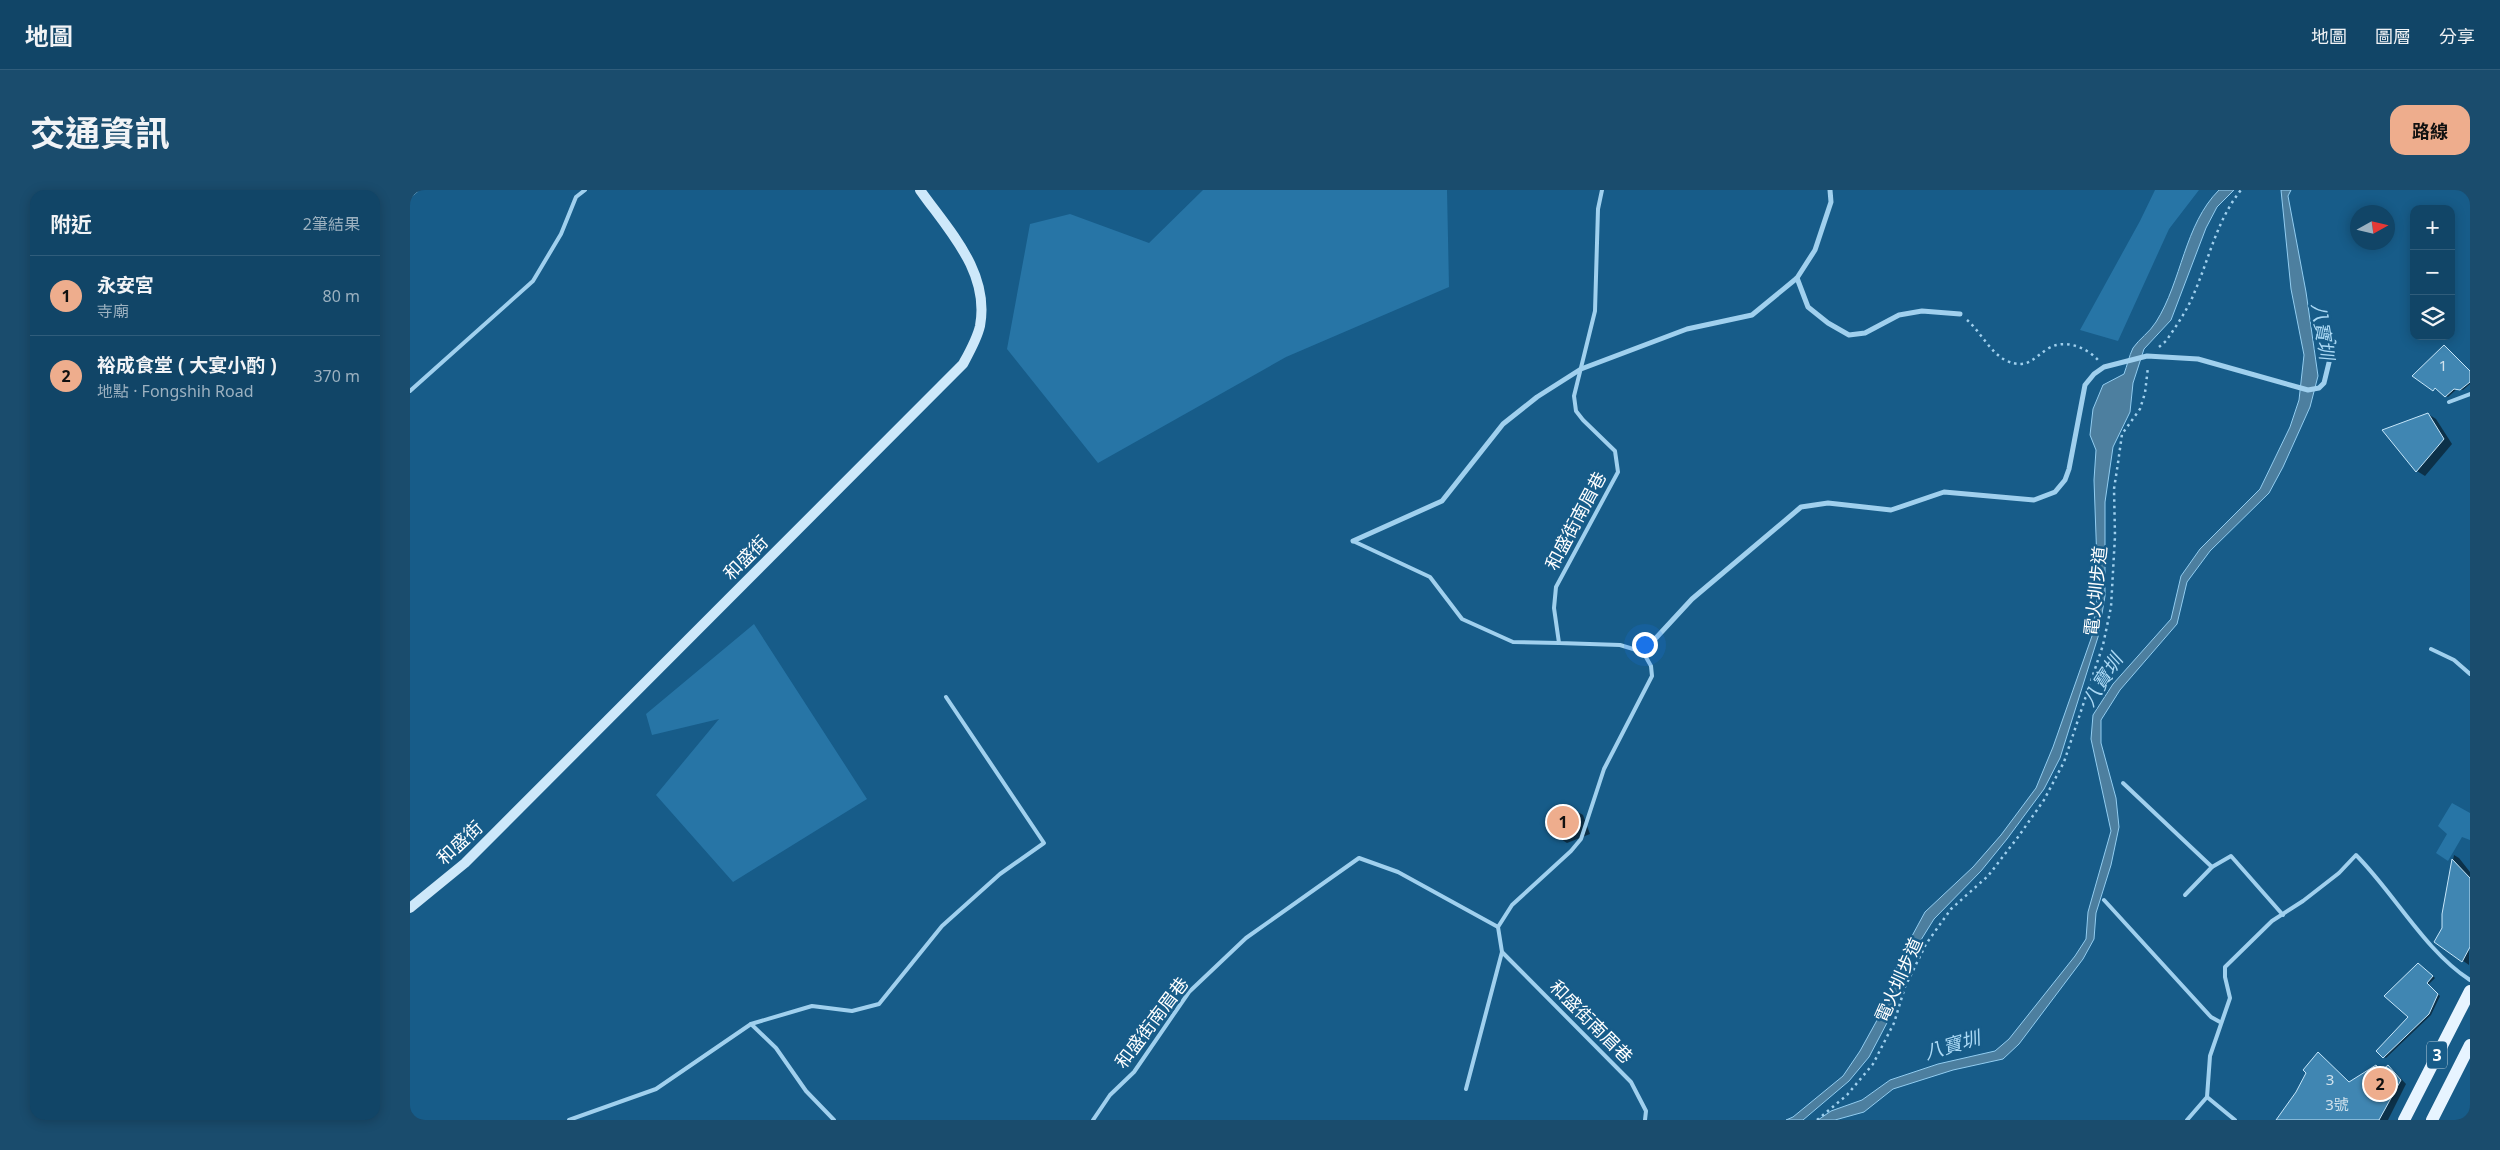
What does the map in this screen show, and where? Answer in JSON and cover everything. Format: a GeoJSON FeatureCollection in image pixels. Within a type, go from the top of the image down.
{"type":"FeatureCollection","features":[{"type":"Feature","properties":{"kind":"main road","name":"和盛街"},"geometry":{"type":"LineString","coordinates":[[410,908],[464,863],[962,364],[980,326],[981,300],[978,281],[970,261],[920,190]]}},
{"type":"Feature","properties":{"kind":"main road","name":"3"},"geometry":{"type":"LineString","coordinates":[[2404,1120],[2470,990]]}},
{"type":"Feature","properties":{"kind":"main road","name":"3"},"geometry":{"type":"LineString","coordinates":[[2432,1120],[2470,1045]]}},
{"type":"Feature","properties":{"kind":"street"},"geometry":{"type":"LineString","coordinates":[[410,195],[416,190]]}},
{"type":"Feature","properties":{"kind":"street"},"geometry":{"type":"LineString","coordinates":[[1353,541],[1442,501],[1503,424],[1537,397],[1582,369],[1687,329],[1752,315],[1797,278],[1815,250],[1831,202],[1830,190]]}},
{"type":"Feature","properties":{"kind":"street"},"geometry":{"type":"LineString","coordinates":[[1797,278],[1808,307],[1828,323],[1849,335],[1865,333],[1899,315],[1922,312],[1960,314]]}},
{"type":"Feature","properties":{"kind":"street"},"geometry":{"type":"LineString","coordinates":[[1643,652],[1692,599],[1801,507],[1828,503],[1891,510],[1944,492],[2034,500],[2055,492],[2065,480],[2069,469],[2085,385],[2094,374],[2104,368],[2148,356],[2198,359],[2308,390],[2319,388],[2324,382],[2334,342]]}},
{"type":"Feature","properties":{"kind":"lane"},"geometry":{"type":"LineString","coordinates":[[410,392],[533,281],[561,234],[576,197],[584,190]]}},
{"type":"Feature","properties":{"kind":"lane","name":"和盛街南眉巷"},"geometry":{"type":"LineString","coordinates":[[1559,643],[1554,608],[1556,587],[1618,472],[1615,452],[1576,411],[1574,396],[1595,311],[1598,209],[1602,190]]}},
{"type":"Feature","properties":{"kind":"lane"},"geometry":{"type":"LineString","coordinates":[[2448,402],[2470,394]]}},
{"type":"Feature","properties":{"kind":"lane"},"geometry":{"type":"LineString","coordinates":[[1353,541],[1430,577],[1462,619],[1513,642],[1620,645],[1643,652],[1651,666],[1652,676],[1604,770],[1580,839],[1571,851],[1512,905],[1498,927],[1502,952],[1466,1089]]}},
{"type":"Feature","properties":{"kind":"lane"},"geometry":{"type":"LineString","coordinates":[[2431,649],[2454,660],[2470,674]]}},
{"type":"Feature","properties":{"kind":"lane"},"geometry":{"type":"LineString","coordinates":[[569,1120],[656,1089],[751,1024],[812,1006],[852,1010],[879,1004],[942,926],[1000,874],[1044,843],[946,697]]}},
{"type":"Feature","properties":{"kind":"lane"},"geometry":{"type":"LineString","coordinates":[[2123,783],[2212,867]]}},
{"type":"Feature","properties":{"kind":"lane"},"geometry":{"type":"LineString","coordinates":[[2187,1120],[2207,1097],[2210,1056],[2220,1022],[2230,998],[2225,977],[2225,967],[2247,948],[2272,921],[2283,915],[2339,873],[2356,855],[2378,877],[2415,925],[2455,970],[2470,980]]}},
{"type":"Feature","properties":{"kind":"lane"},"geometry":{"type":"LineString","coordinates":[[2185,896],[2212,867],[2231,856],[2283,915]]}},
{"type":"Feature","properties":{"kind":"lane","name":"和盛街南眉巷"},"geometry":{"type":"LineString","coordinates":[[1093,1120],[1110,1095],[1134,1072],[1189,992],[1246,938],[1359,858],[1398,872],[1498,927]]}},
{"type":"Feature","properties":{"kind":"lane"},"geometry":{"type":"LineString","coordinates":[[2104,900],[2211,1017],[2220,1022]]}},
{"type":"Feature","properties":{"kind":"lane","name":"和盛街南眉巷"},"geometry":{"type":"LineString","coordinates":[[1502,952],[1631,1082],[1646,1111],[1645,1120]]}},
{"type":"Feature","properties":{"kind":"lane"},"geometry":{"type":"LineString","coordinates":[[751,1024],[776,1048],[806,1091],[834,1120]]}},
{"type":"Feature","properties":{"kind":"lane"},"geometry":{"type":"LineString","coordinates":[[2207,1097],[2236,1120]]}},
{"type":"Feature","properties":{"kind":"path"},"geometry":{"type":"LineString","coordinates":[[2148,356],[2166,341],[2180,319],[2195,291],[2217,230],[2232,202],[2241,190]]}},
{"type":"Feature","properties":{"kind":"path"},"geometry":{"type":"LineString","coordinates":[[1960,314],[1997,355],[2009,362],[2022,363],[2034,361],[2049,348],[2077,345],[2094,356],[2104,368]]}},
{"type":"Feature","properties":{"kind":"path","name":"電火圳步道"},"geometry":{"type":"LineString","coordinates":[[1816,1120],[1847,1095],[1873,1064],[1894,1023],[1906,987],[1926,944],[1951,909],[1988,876],[2018,837],[2044,800],[2064,762],[2103,645],[2111,598],[2115,536],[2114,489],[2122,434],[2140,409],[2145,393],[2148,356]]}},
{"type":"Feature","properties":{"kind":"shaded area"},"geometry":{"type":"Polygon","coordinates":[[[1203,190],[1447,190],[1449,287],[1286,357],[1098,463],[1007,349],[1030,224],[1070,214],[1149,243],[1203,190]]]}},
{"type":"Feature","properties":{"kind":"shaded area"},"geometry":{"type":"Polygon","coordinates":[[[2155,190],[2199,190],[2169,229],[2118,341],[2080,330],[2140,221],[2155,190]]]}},
{"type":"Feature","properties":{"kind":"shaded area","name":"八寶圳"},"geometry":{"type":"Polygon","coordinates":[[[2219,190],[2234,190],[2217,207],[2206,228],[2171,320],[2144,349],[2133,383],[2130,412],[2113,447],[2105,502],[2105,596],[2098,637],[2060,758],[2044,789],[2007,839],[1981,871],[1934,919],[1906,964],[1889,1019],[1869,1057],[1849,1081],[1803,1120],[1786,1120],[1793,1117],[1843,1076],[1860,1051],[1881,1013],[1899,960],[1925,912],[1973,867],[2001,835],[2036,788],[2053,747],[2092,636],[2097,597],[2094,480],[2096,450],[2090,435],[2093,409],[2103,385],[2124,374],[2133,348],[2156,322],[2172,289],[2198,220],[2207,204],[2219,190]]]}},
{"type":"Feature","properties":{"kind":"shaded area","name":"八寶圳"},"geometry":{"type":"Polygon","coordinates":[[[2281,190],[2291,190],[2288,196],[2306,292],[2318,376],[2310,407],[2269,493],[2210,551],[2187,582],[2177,624],[2120,690],[2101,720],[2101,743],[2116,798],[2119,827],[2111,865],[2096,913],[2094,939],[2083,959],[2019,1044],[2003,1059],[1953,1070],[1893,1089],[1864,1112],[1835,1120],[1818,1120],[1831,1111],[1862,1100],[1890,1080],[1938,1064],[1995,1051],[2009,1039],[2075,956],[2086,939],[2088,912],[2111,831],[2091,739],[2093,715],[2113,684],[2171,619],[2181,576],[2200,549],[2260,489],[2290,427],[2299,400],[2304,355],[2291,289],[2281,190]]]}},
{"type":"Feature","properties":{"kind":"shaded area"},"geometry":{"type":"Polygon","coordinates":[[[754,624],[867,799],[733,882],[656,795],[719,719],[652,735],[646,714],[754,624]]]}},
{"type":"Feature","properties":{"kind":"shaded area"},"geometry":{"type":"Polygon","coordinates":[[[2452,803],[2470,813],[2470,840],[2462,837],[2448,861],[2436,853],[2447,834],[2438,826],[2452,803]]]}},
{"type":"Feature","properties":{"kind":"building"},"geometry":{"type":"Polygon","coordinates":[[[2444,345],[2470,371],[2470,382],[2460,390],[2454,389],[2445,397],[2435,388],[2433,391],[2412,376],[2444,345]]]}},
{"type":"Feature","properties":{"kind":"building"},"geometry":{"type":"Polygon","coordinates":[[[2428,413],[2444,439],[2416,472],[2382,430],[2428,413]]]}},
{"type":"Feature","properties":{"kind":"building"},"geometry":{"type":"Polygon","coordinates":[[[1572,807],[1579,828],[1555,837],[1547,816],[1572,807]]]}},
{"type":"Feature","properties":{"kind":"building"},"geometry":{"type":"Polygon","coordinates":[[[2452,859],[2470,878],[2470,947],[2462,962],[2434,942],[2442,928],[2442,914],[2452,859]]]}},
{"type":"Feature","properties":{"kind":"building"},"geometry":{"type":"Polygon","coordinates":[[[2418,963],[2433,976],[2427,983],[2438,994],[2429,1014],[2383,1058],[2376,1051],[2408,1017],[2384,996],[2418,963]]]}},
{"type":"Feature","properties":{"kind":"building"},"geometry":{"type":"Polygon","coordinates":[[[2318,1052],[2349,1082],[2376,1065],[2381,1071],[2388,1065],[2401,1080],[2379,1120],[2276,1120],[2296,1092],[2306,1073],[2303,1070],[2318,1052]]]}},
{"type":"Feature","properties":{"kind":"place","name":"永安宮"},"geometry":{"type":"Point","coordinates":[1563,822]}},
{"type":"Feature","properties":{"kind":"place","name":"裕成食堂 ( 大宴小酌 )"},"geometry":{"type":"Point","coordinates":[2380,1084]}}]}
